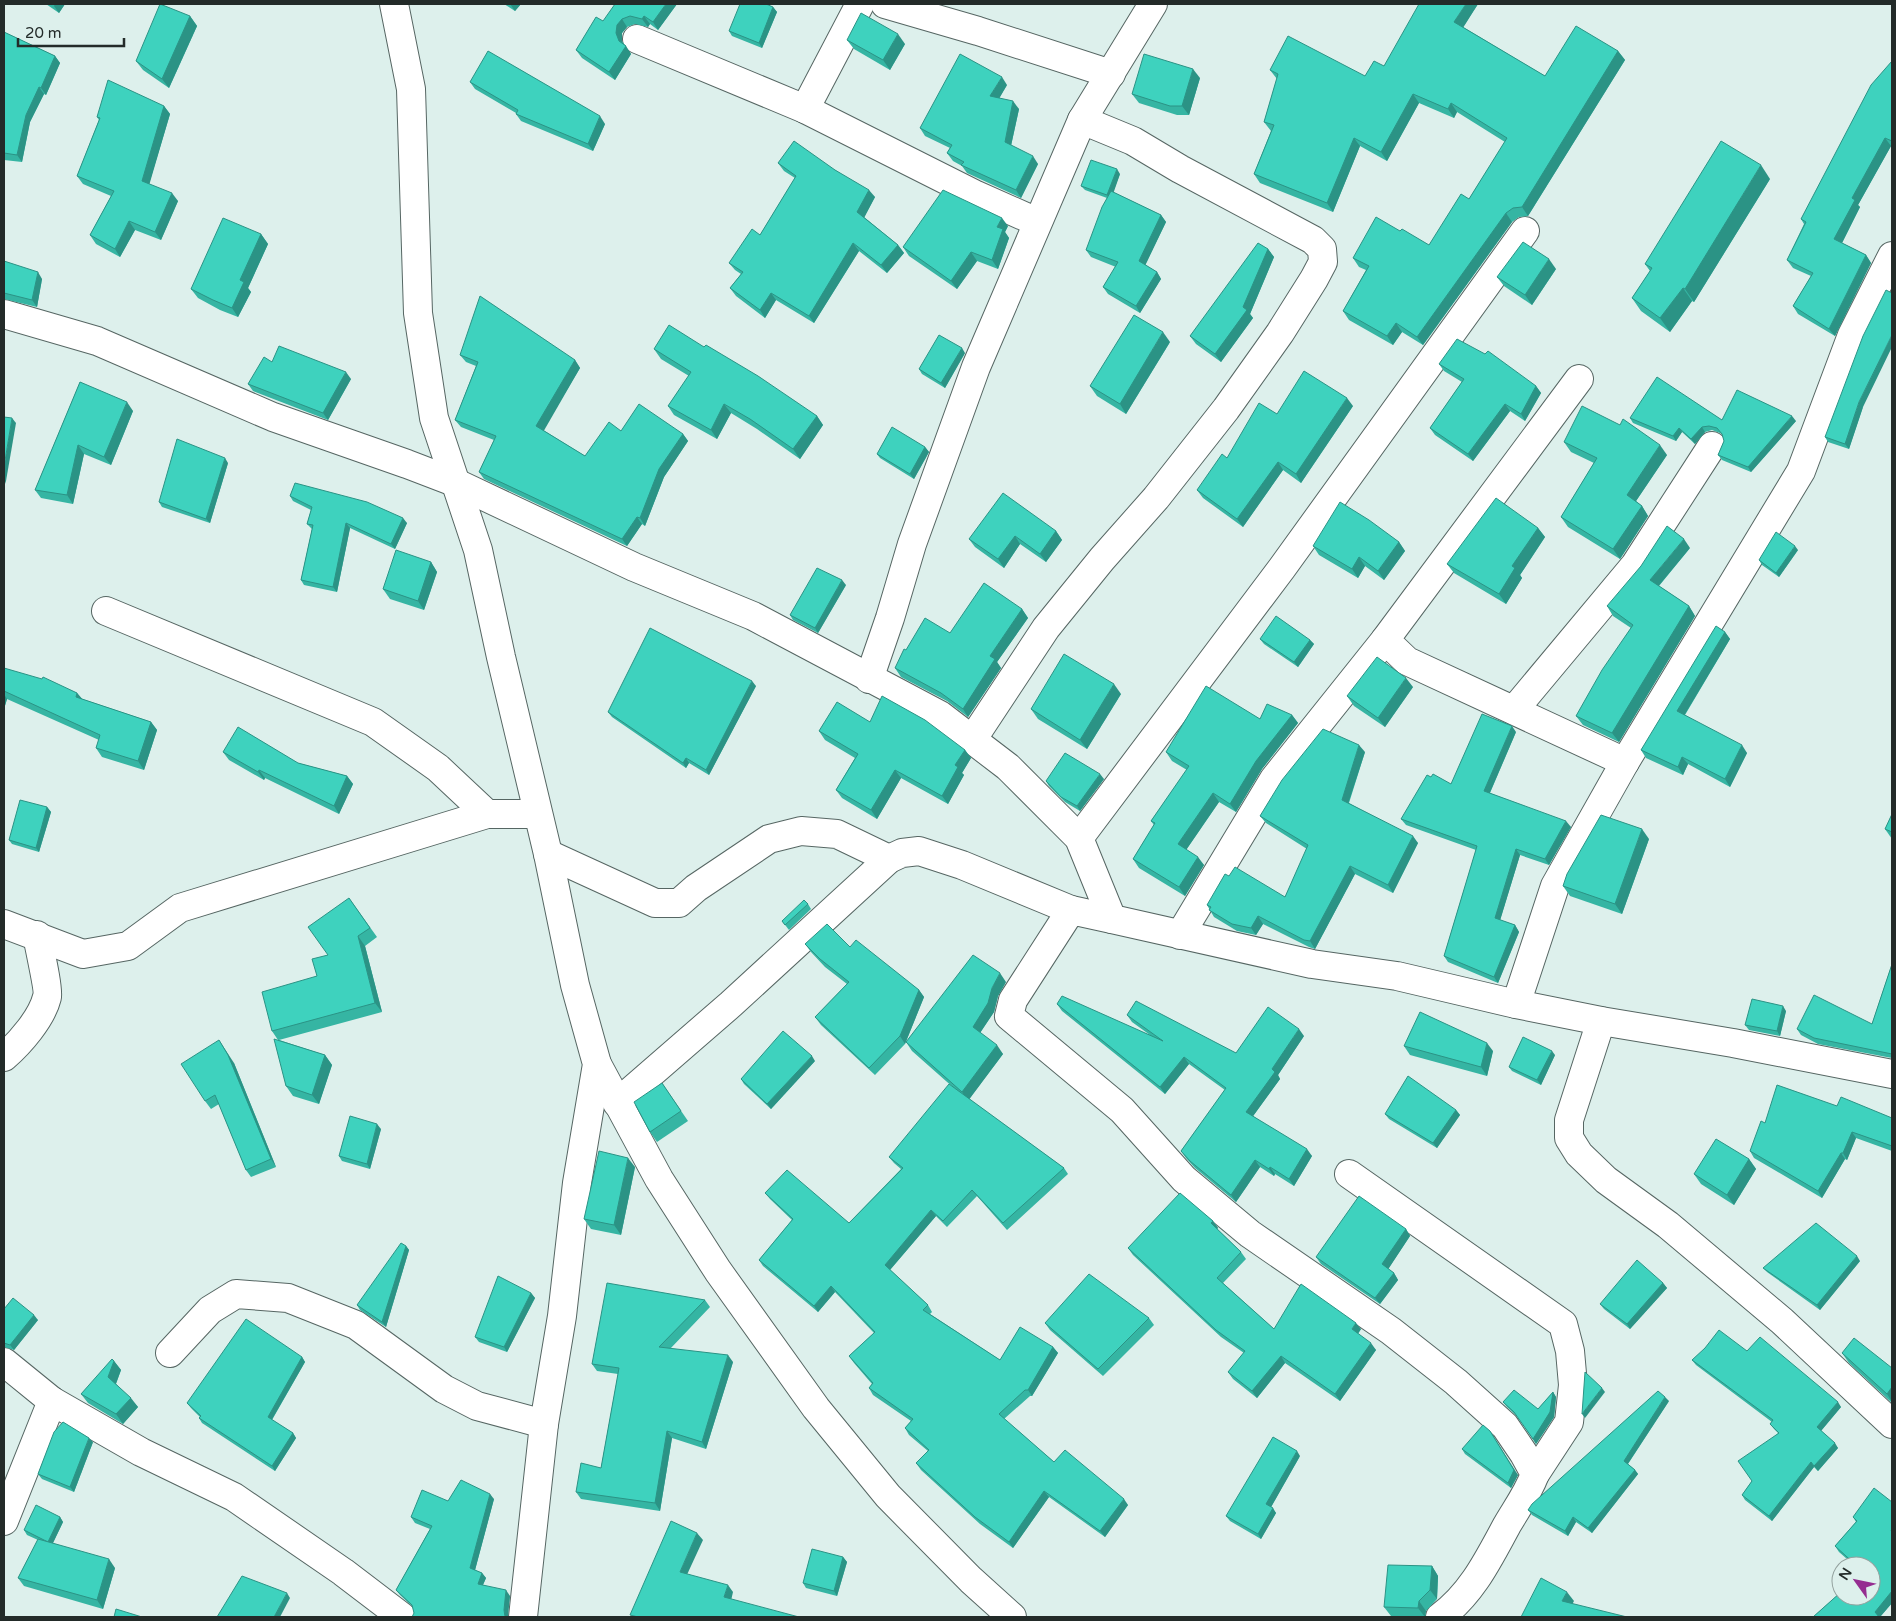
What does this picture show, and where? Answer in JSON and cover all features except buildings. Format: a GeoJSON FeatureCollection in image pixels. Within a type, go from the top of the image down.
{"type":"FeatureCollection","features":[{"type":"Feature","properties":{"kind":"street"},"geometry":{"type":"LineString","coordinates":[[394,4],[412,89],[418,313],[434,418],[478,550],[501,657],[548,854],[575,985],[597,1064],[658,1180],[718,1271],[816,1408],[888,1496],[1012,1617]]}},
{"type":"Feature","properties":{"kind":"street"},"geometry":{"type":"LineString","coordinates":[[805,109],[860,4]]}},
{"type":"Feature","properties":{"kind":"street"},"geometry":{"type":"LineString","coordinates":[[885,4],[978,30],[1111,74]]}},
{"type":"Feature","properties":{"kind":"street"},"geometry":{"type":"LineString","coordinates":[[869,679],[912,544],[973,376],[1082,120],[1152,4]]}},
{"type":"Feature","properties":{"kind":"street"},"geometry":{"type":"LineString","coordinates":[[637,39],[805,109],[966,190],[1038,222]]}},
{"type":"Feature","properties":{"kind":"street"},"geometry":{"type":"LineString","coordinates":[[972,740],[1046,628],[1102,559],[1156,498],[1226,409],[1280,333],[1323,262],[1322,249],[1312,240],[1132,141],[1082,120]]}},
{"type":"Feature","properties":{"kind":"street"},"geometry":{"type":"LineString","coordinates":[[1079,838],[1288,560],[1525,231]]}},
{"type":"Feature","properties":{"kind":"street"},"geometry":{"type":"LineString","coordinates":[[1516,1004],[1555,886],[1625,762],[1801,471],[1852,335],[1892,256]]}},
{"type":"Feature","properties":{"kind":"street"},"geometry":{"type":"LineString","coordinates":[[4,314],[97,341],[273,417],[454,482],[634,567],[753,616],[940,715],[1008,767],[1079,838],[1112,919]]}},
{"type":"Feature","properties":{"kind":"street"},"geometry":{"type":"LineString","coordinates":[[1180,936],[1274,779],[1385,640],[1579,379]]}},
{"type":"Feature","properties":{"kind":"street"},"geometry":{"type":"LineString","coordinates":[[1514,710],[1635,565],[1712,446]]}},
{"type":"Feature","properties":{"kind":"street"},"geometry":{"type":"LineString","coordinates":[[106,611],[372,722],[438,768],[487,814]]}},
{"type":"Feature","properties":{"kind":"street"},"geometry":{"type":"LineString","coordinates":[[1385,640],[1408,661],[1625,762]]}},
{"type":"Feature","properties":{"kind":"street"},"geometry":{"type":"LineString","coordinates":[[4,924],[83,954],[128,946],[180,908],[487,814],[538,814]]}},
{"type":"Feature","properties":{"kind":"street"},"geometry":{"type":"LineString","coordinates":[[548,854],[655,903],[679,903],[696,888],[769,839],[801,831],[837,834],[889,859]]}},
{"type":"Feature","properties":{"kind":"street"},"geometry":{"type":"LineString","coordinates":[[617,1103],[731,1004],[889,859],[902,853],[918,852],[962,865],[1071,910],[1180,936],[1233,945],[1312,964],[1397,976],[1516,1004],[1601,1021],[1733,1042],[1892,1074]]}},
{"type":"Feature","properties":{"kind":"street"},"geometry":{"type":"LineString","coordinates":[[1071,910],[1013,1000],[1010,1016],[1122,1110],[1184,1179],[1250,1234],[1391,1331],[1456,1382],[1505,1426],[1535,1474]]}},
{"type":"Feature","properties":{"kind":"street"},"geometry":{"type":"LineString","coordinates":[[4,1056],[16,1046],[34,1024],[48,996],[37,935]]}},
{"type":"Feature","properties":{"kind":"street"},"geometry":{"type":"LineString","coordinates":[[1601,1021],[1569,1120],[1569,1138],[1579,1154],[1606,1180],[1668,1225],[1782,1321],[1892,1424]]}},
{"type":"Feature","properties":{"kind":"street"},"geometry":{"type":"LineString","coordinates":[[523,1617],[544,1424],[562,1316],[577,1183],[597,1064]]}},
{"type":"Feature","properties":{"kind":"street"},"geometry":{"type":"LineString","coordinates":[[1348,1174],[1563,1324],[1570,1351],[1573,1385],[1569,1422],[1535,1474],[1529,1490],[1478,1576],[1454,1607],[1440,1617]]}},
{"type":"Feature","properties":{"kind":"street"},"geometry":{"type":"LineString","coordinates":[[170,1353],[210,1310],[236,1294],[288,1298],[356,1325],[444,1389],[477,1406],[544,1424]]}},
{"type":"Feature","properties":{"kind":"street"},"geometry":{"type":"LineString","coordinates":[[4,1362],[52,1401],[141,1452],[234,1497],[343,1572],[402,1617]]}},
{"type":"Feature","properties":{"kind":"street"},"geometry":{"type":"LineString","coordinates":[[4,1521],[52,1401]]}}]}
